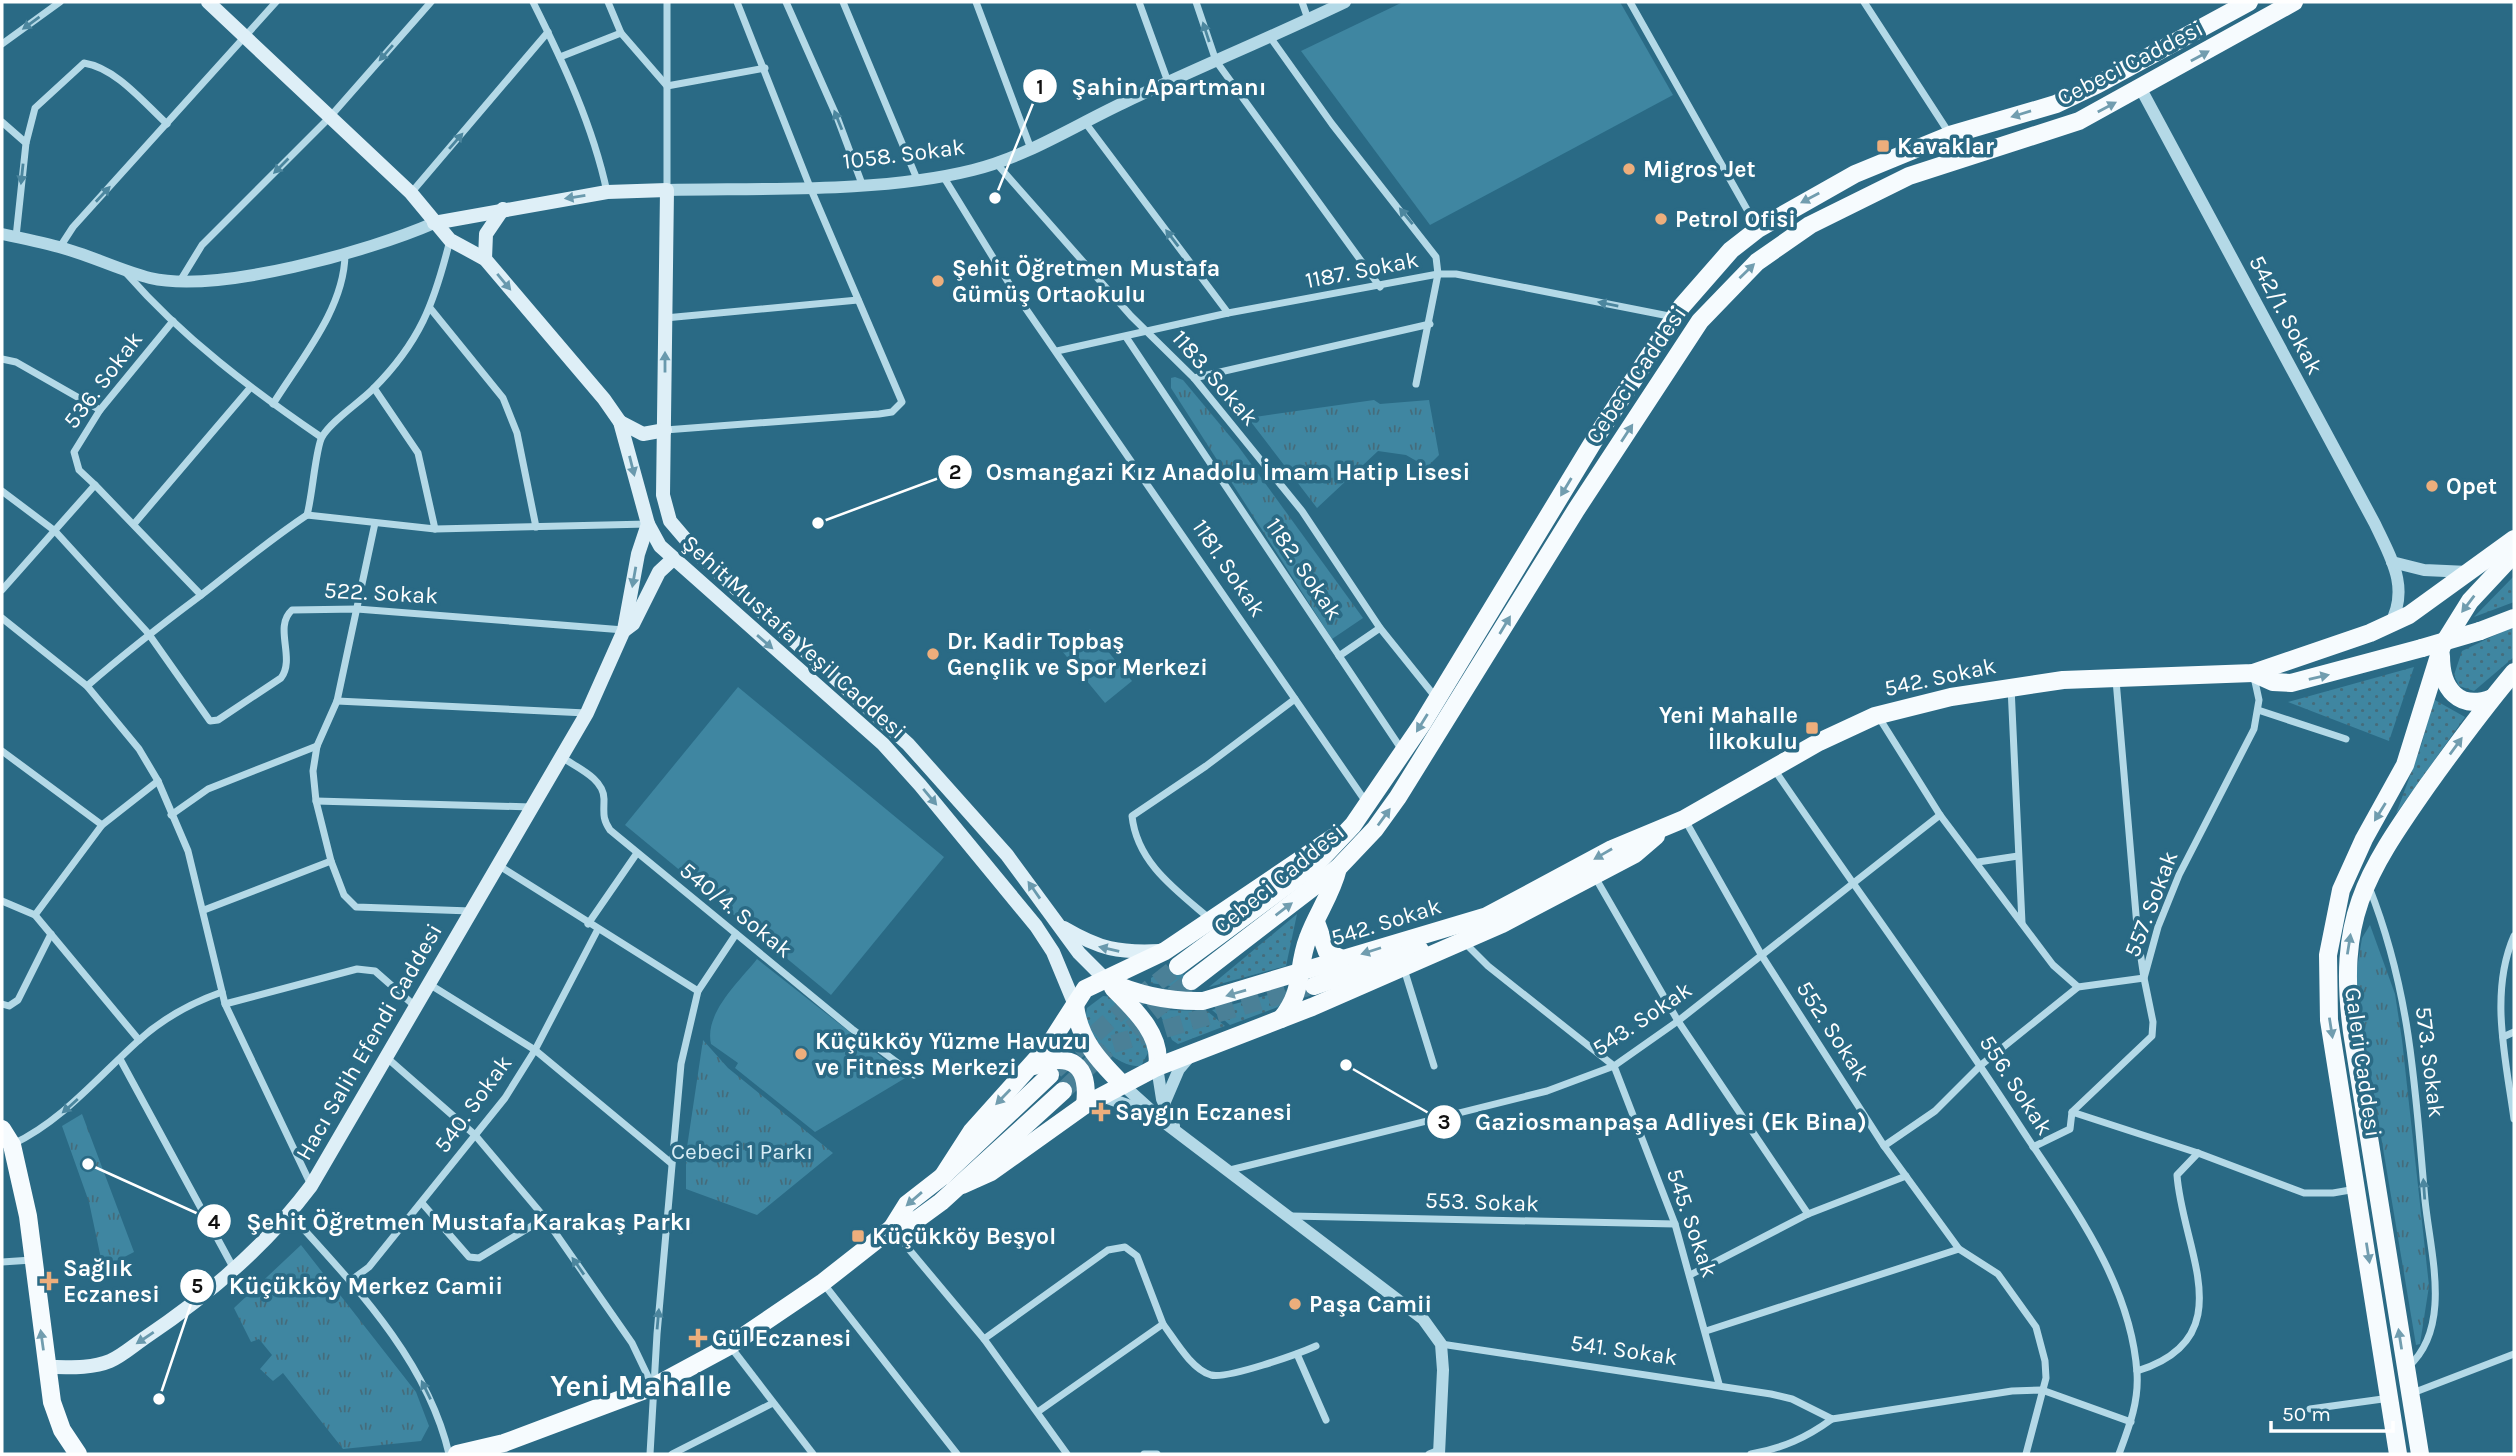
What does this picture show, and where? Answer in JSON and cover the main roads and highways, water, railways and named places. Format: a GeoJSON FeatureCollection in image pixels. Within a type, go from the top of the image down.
{"type":"FeatureCollection","features":[{"type":"Feature","properties":{"kind":"main road","name":"Şehit Mustafa Yeşil Caddesi"},"geometry":{"type":"LineString","coordinates":[[208,2],[411,193],[450,240],[485,259],[620,422],[648,524],[660,546],[883,744],[1036,926],[1058,961],[1075,1005]]}},
{"type":"Feature","properties":{"kind":"main road","name":"Cebeci Caddesi"},"geometry":{"type":"LineString","coordinates":[[1178,966],[1317,863],[1353,825],[1437,700],[1598,434],[1678,312],[1731,250],[1758,229],[1855,174],[1950,135],[2056,104],[2249,2]]}},
{"type":"Feature","properties":{"kind":"main road","name":"Cebeci Caddesi"},"geometry":{"type":"LineString","coordinates":[[1191,981],[1338,868],[1375,829],[1398,797],[1576,510],[1700,320],[1757,262],[1811,225],[1909,176],[2079,121],[2294,2]]}},
{"type":"Feature","properties":{"kind":"main road"},"geometry":{"type":"LineString","coordinates":[[2128,67],[2141,89]]}},
{"type":"Feature","properties":{"kind":"main road","name":"1058. Sokak"},"geometry":{"type":"LineString","coordinates":[[435,223],[607,192],[667,190],[665,430]]}},
{"type":"Feature","properties":{"kind":"main road"},"geometry":{"type":"LineString","coordinates":[[485,259],[486,234],[503,209]]}},
{"type":"Feature","properties":{"kind":"main road"},"geometry":{"type":"LineString","coordinates":[[1678,312],[1700,320]]}},
{"type":"Feature","properties":{"kind":"main road"},"geometry":{"type":"LineString","coordinates":[[620,422],[643,434],[665,430]]}},
{"type":"Feature","properties":{"kind":"main road","name":"Şehit Mustafa Yeşil Caddesi"},"geometry":{"type":"LineString","coordinates":[[665,430],[661,459],[663,495],[670,521],[676,529],[699,555],[899,735],[1007,855],[1079,954],[1107,981]]}},
{"type":"Feature","properties":{"kind":"main road"},"geometry":{"type":"LineString","coordinates":[[624,630],[638,554],[648,524]]}},
{"type":"Feature","properties":{"kind":"main road"},"geometry":{"type":"LineString","coordinates":[[2253,673],[2390,624],[2429,603],[2514,539]]}},
{"type":"Feature","properties":{"kind":"main road","name":"Galeri Caddesi"},"geometry":{"type":"LineString","coordinates":[[2398,1454],[2327,1000],[2328,955],[2341,890],[2364,839],[2404,765],[2442,646],[2470,601],[2514,554]]}},
{"type":"Feature","properties":{"kind":"main road"},"geometry":{"type":"LineString","coordinates":[[624,630],[633,624],[659,572],[673,559]]}},
{"type":"Feature","properties":{"kind":"main road"},"geometry":{"type":"LineString","coordinates":[[2253,673],[2273,682],[2291,683],[2422,648],[2514,618]]}},
{"type":"Feature","properties":{"kind":"main road","name":"Hacı Salih Efendi Caddesi"},"geometry":{"type":"LineString","coordinates":[[46,1367],[95,1365],[111,1361],[175,1317],[234,1269],[290,1214],[311,1186],[531,807],[563,758],[587,713],[624,630]]}},
{"type":"Feature","properties":{"kind":"main road"},"geometry":{"type":"LineString","coordinates":[[2442,646],[2441,671],[2455,697],[2473,703],[2492,698]]}},
{"type":"Feature","properties":{"kind":"main road","name":"542. Sokak"},"geometry":{"type":"LineString","coordinates":[[1107,981],[1130,991],[1159,998],[1203,1001],[1308,979],[1344,960],[1487,916],[1612,849],[1665,828],[1819,742],[1877,716],[1951,697],[2011,686],[2116,676],[2253,673]]}},
{"type":"Feature","properties":{"kind":"main road","name":"Galeri Caddesi"},"geometry":{"type":"LineString","coordinates":[[2420,1454],[2404,1370],[2346,985],[2352,929],[2366,880],[2389,840],[2492,698],[2514,673]]}},
{"type":"Feature","properties":{"kind":"main road"},"geometry":{"type":"LineString","coordinates":[[943,1176],[972,1130],[1034,1066],[1085,989],[1094,983],[1107,981],[1165,951],[1353,825]]}},
{"type":"Feature","properties":{"kind":"main road","name":"542. Sokak"},"geometry":{"type":"LineString","coordinates":[[962,1185],[991,1172],[1085,1105],[1157,1067],[1195,1050],[1281,1020],[1404,968],[1595,877],[1635,854],[1665,828]]}},
{"type":"Feature","properties":{"kind":"main road"},"geometry":{"type":"LineString","coordinates":[[1281,1020],[1308,979],[1308,937],[1332,890],[1338,868]]}},
{"type":"Feature","properties":{"kind":"main road"},"geometry":{"type":"LineString","coordinates":[[1316,922],[1327,952],[1344,960]]}},
{"type":"Feature","properties":{"kind":"main road"},"geometry":{"type":"LineString","coordinates":[[1058,925],[1100,948],[1129,952],[1165,951]]}},
{"type":"Feature","properties":{"kind":"main road"},"geometry":{"type":"LineString","coordinates":[[1308,979],[1462,940]]}},
{"type":"Feature","properties":{"kind":"main road"},"geometry":{"type":"LineString","coordinates":[[1107,981],[1150,1032],[1158,1052],[1157,1067]]}},
{"type":"Feature","properties":{"kind":"main road"},"geometry":{"type":"LineString","coordinates":[[1075,1005],[1083,1038],[1092,1052],[1123,1085]]}},
{"type":"Feature","properties":{"kind":"main road"},"geometry":{"type":"LineString","coordinates":[[1034,1066],[1056,1059],[1076,1065],[1086,1080],[1085,1105]]}},
{"type":"Feature","properties":{"kind":"main road"},"geometry":{"type":"LineString","coordinates":[[457,1454],[516,1439],[653,1387],[729,1346],[822,1283],[892,1228],[907,1204],[943,1176],[1050,1075]]}},
{"type":"Feature","properties":{"kind":"main road"},"geometry":{"type":"LineString","coordinates":[[892,1228],[915,1221],[962,1185],[1062,1091]]}},
{"type":"Feature","properties":{"kind":"main road"},"geometry":{"type":"LineString","coordinates":[[2,1129],[12,1145],[28,1216],[46,1367],[66,1454]]}},
{"type":"Feature","properties":{"kind":"main road"},"geometry":{"type":"LineString","coordinates":[[62,1430],[78,1454]]}},
{"type":"Feature","properties":{"kind":"tunnel"},"geometry":{"type":"LineString","coordinates":[[1055,1070],[1116,1015],[1178,966]]}},
{"type":"Feature","properties":{"kind":"tunnel"},"geometry":{"type":"LineString","coordinates":[[1131,1029],[1191,981]]}},
{"type":"Feature","properties":{"kind":"tunnel"},"geometry":{"type":"LineString","coordinates":[[1113,1044],[1308,987]]}},
{"type":"Feature","properties":{"kind":"tunnel"},"geometry":{"type":"LineString","coordinates":[[1063,1091],[1107,1049]]}},
{"type":"Feature","properties":{"kind":"place","name":"Kavaklar"},"geometry":{"type":"Point","coordinates":[1883,146]}},
{"type":"Feature","properties":{"kind":"place","name":"Migros Jet"},"geometry":{"type":"Point","coordinates":[1629,169]}},
{"type":"Feature","properties":{"kind":"place","name":"Şahin Apartmanı"},"geometry":{"type":"Point","coordinates":[995,198]}},
{"type":"Feature","properties":{"kind":"place","name":"Petrol Ofisi"},"geometry":{"type":"Point","coordinates":[1661,219]}},
{"type":"Feature","properties":{"kind":"place","name":"Şehit Öğretmen Mustafa Gümüş Ortaokulu"},"geometry":{"type":"Point","coordinates":[938,281]}},
{"type":"Feature","properties":{"kind":"place","name":"Opet"},"geometry":{"type":"Point","coordinates":[2432,486]}},
{"type":"Feature","properties":{"kind":"place","name":"Osmangazi Kız Anadolu İmam Hatip Lisesi"},"geometry":{"type":"Point","coordinates":[818,523]}},
{"type":"Feature","properties":{"kind":"place","name":"Dr. Kadir Topbaş Gençlik ve Spor Merkezi"},"geometry":{"type":"Point","coordinates":[933,654]}},
{"type":"Feature","properties":{"kind":"place","name":"Yeni Mahalle İlkokulu"},"geometry":{"type":"Point","coordinates":[1812,728]}},
{"type":"Feature","properties":{"kind":"place","name":"Küçükköy Yüzme Havuzu ve Fitness Merkezi"},"geometry":{"type":"Point","coordinates":[801,1054]}},
{"type":"Feature","properties":{"kind":"place","name":"Gaziosmanpaşa Adliyesi (Ek Bina)"},"geometry":{"type":"Point","coordinates":[1346,1065]}},
{"type":"Feature","properties":{"kind":"place","name":"Saygın Eczanesi"},"geometry":{"type":"Point","coordinates":[1101,1112]}},
{"type":"Feature","properties":{"kind":"place","name":"Şehit Öğretmen Mustafa Karakaş Parkı"},"geometry":{"type":"Point","coordinates":[88,1164]}},
{"type":"Feature","properties":{"kind":"place","name":"Küçükköy Beşyol"},"geometry":{"type":"Point","coordinates":[858,1236]}},
{"type":"Feature","properties":{"kind":"place","name":"Sağlık Eczanesi"},"geometry":{"type":"Point","coordinates":[49,1281]}},
{"type":"Feature","properties":{"kind":"place","name":"Paşa Camii"},"geometry":{"type":"Point","coordinates":[1295,1304]}},
{"type":"Feature","properties":{"kind":"place","name":"Gül Eczanesi"},"geometry":{"type":"Point","coordinates":[698,1338]}},
{"type":"Feature","properties":{"kind":"place","name":"Küçükköy Merkez Camii"},"geometry":{"type":"Point","coordinates":[159,1399]}},
{"type":"Feature","properties":{"kind":"district","name":"Yeni Mahalle"},"geometry":{"type":"Point","coordinates":[641,1386]}},
{"type":"Feature","properties":{"kind":"park label","name":"Cebeci 1 Parkı"},"geometry":{"type":"Point","coordinates":[742,1151]}}]}
